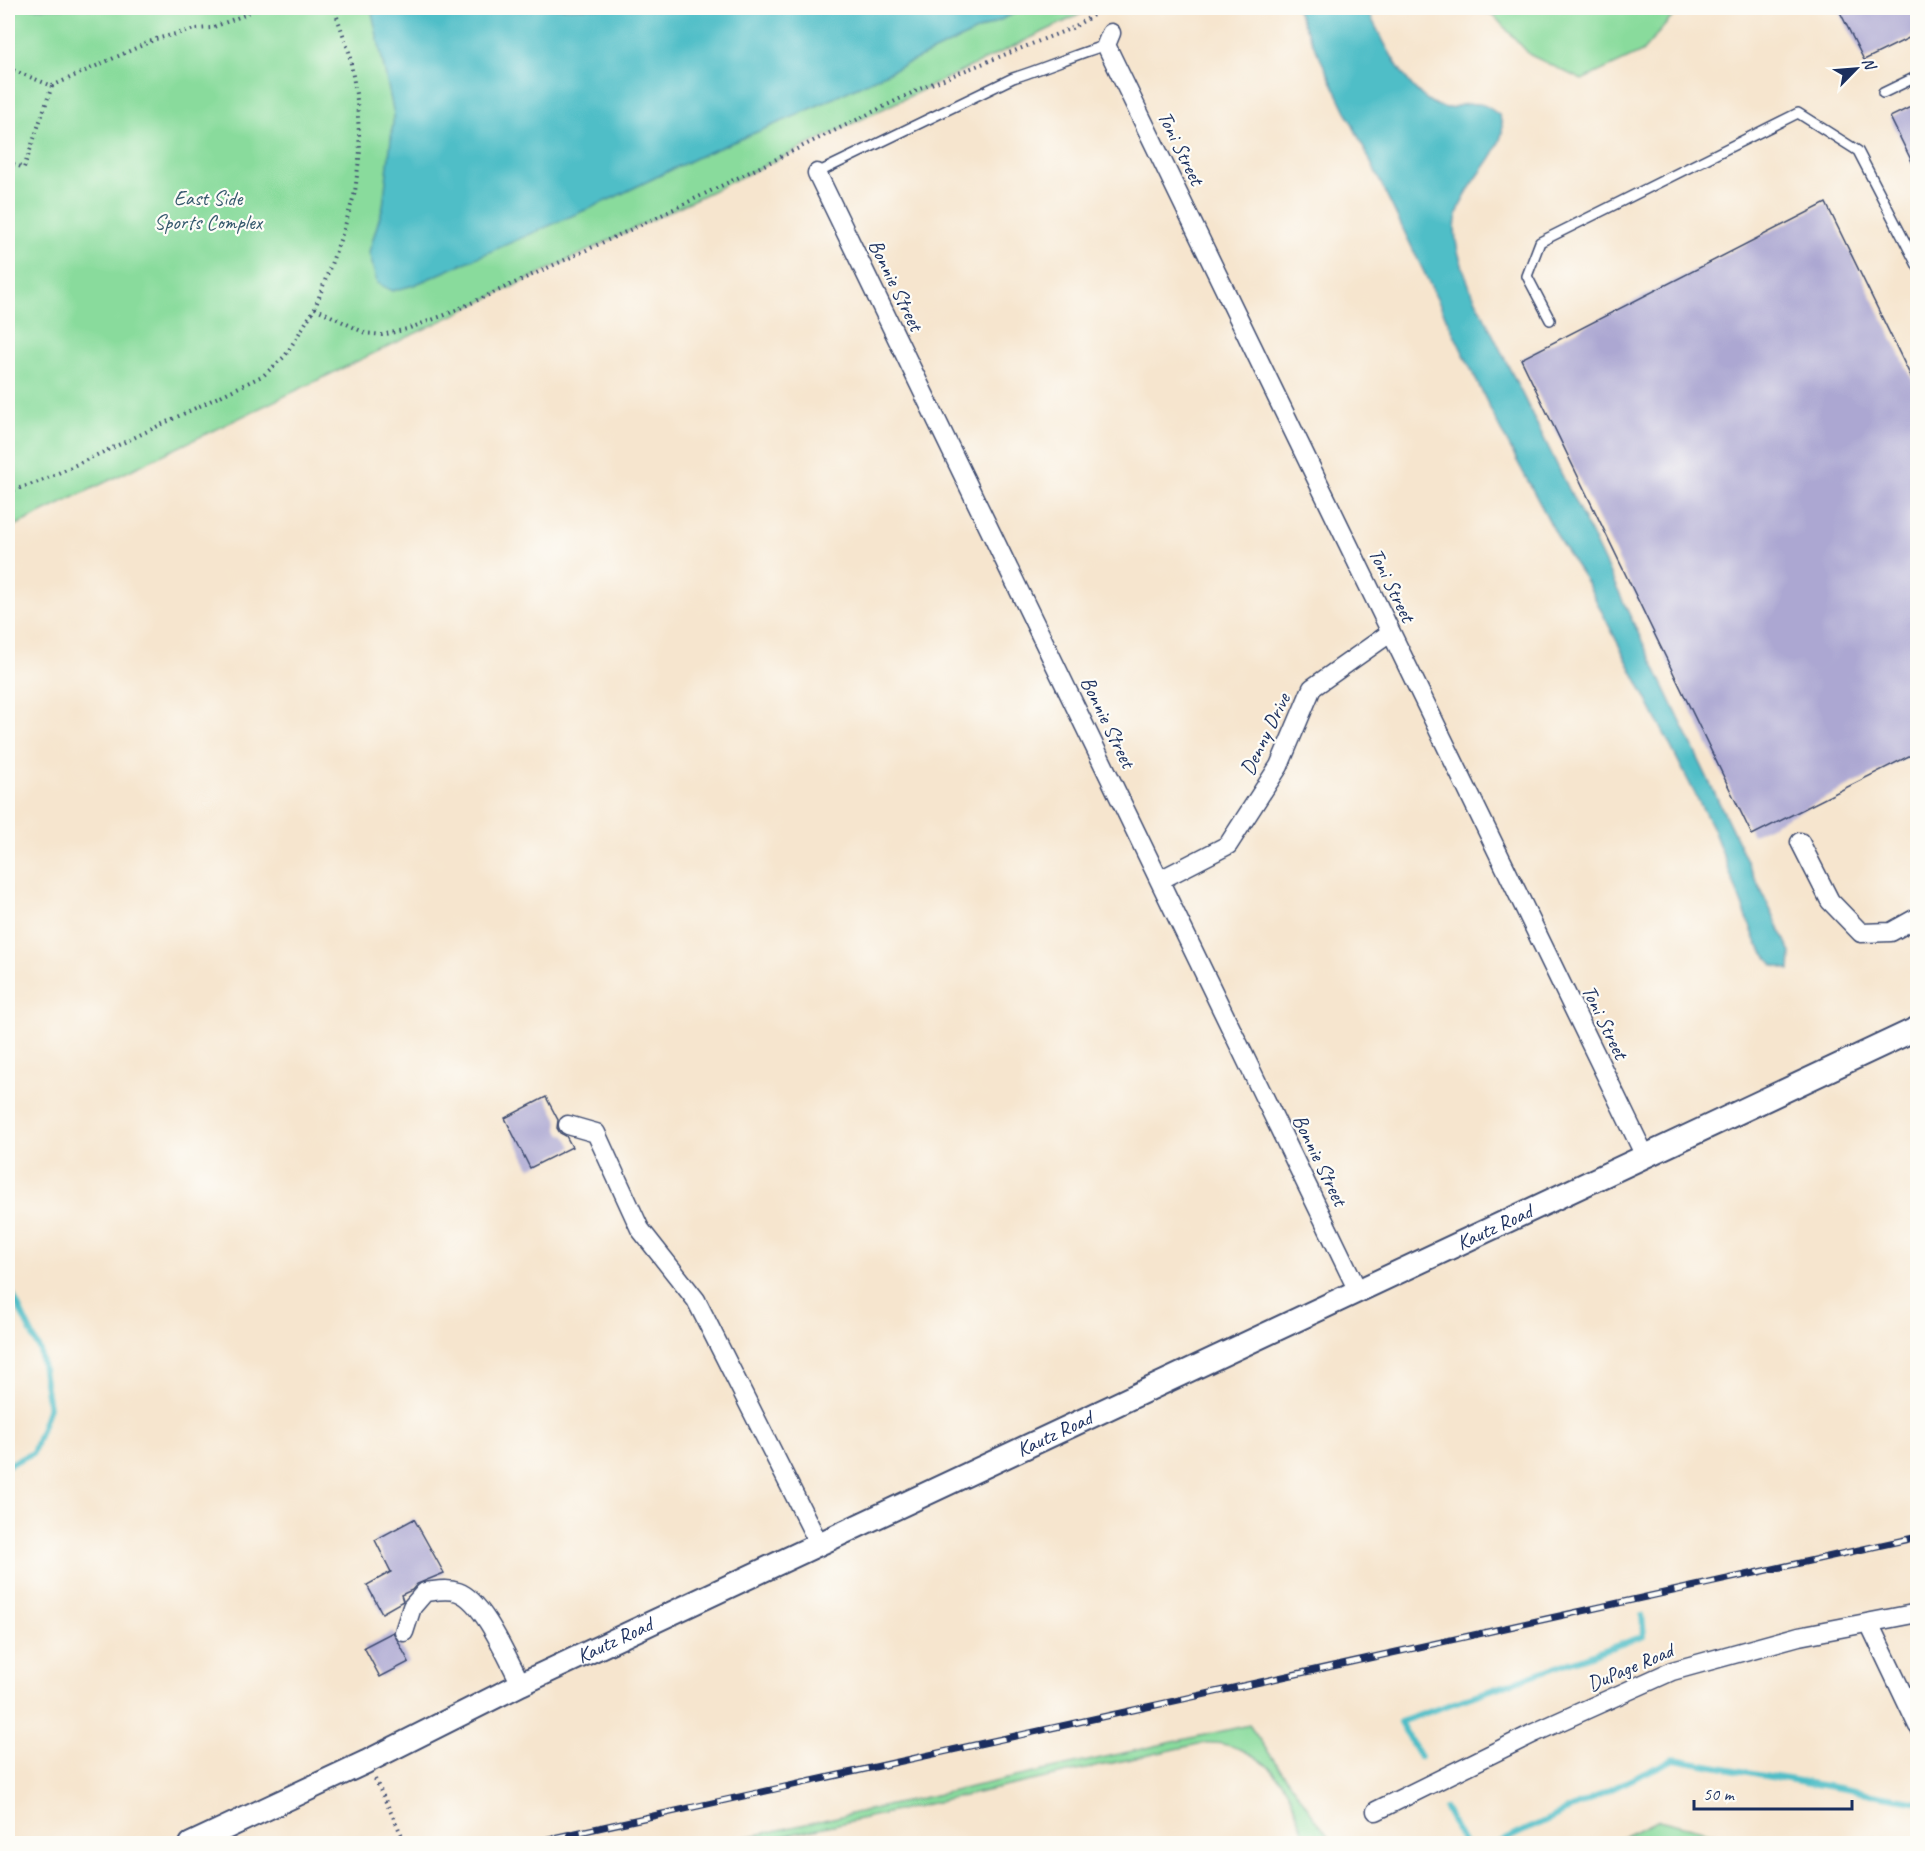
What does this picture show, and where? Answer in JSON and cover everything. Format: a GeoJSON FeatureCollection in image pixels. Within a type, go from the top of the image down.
{"type":"FeatureCollection","features":[{"type":"Feature","properties":{"kind":"street","name":"Toni Street"},"geometry":{"type":"LineString","coordinates":[[1109,39],[1390,633],[1645,1156]]}},
{"type":"Feature","properties":{"kind":"street","name":"Bonnie Street"},"geometry":{"type":"LineString","coordinates":[[817,173],[1358,1291]]}},
{"type":"Feature","properties":{"kind":"street","name":"Denny Drive"},"geometry":{"type":"LineString","coordinates":[[1160,880],[1228,845],[1279,766],[1312,688],[1390,633]]}},
{"type":"Feature","properties":{"kind":"street"},"geometry":{"type":"LineString","coordinates":[[1800,842],[1830,901],[1862,933],[1891,932],[1917,917]]}},
{"type":"Feature","properties":{"kind":"street","name":"Kautz Road"},"geometry":{"type":"LineString","coordinates":[[191,1844],[366,1762],[521,1684],[1917,1028]]}},
{"type":"Feature","properties":{"kind":"street"},"geometry":{"type":"LineString","coordinates":[[568,1125],[596,1133],[640,1229],[696,1300],[819,1544]]}},
{"type":"Feature","properties":{"kind":"street"},"geometry":{"type":"LineString","coordinates":[[404,1632],[412,1607],[424,1592],[442,1590],[458,1592],[474,1602],[485,1616],[521,1684]]}},
{"type":"Feature","properties":{"kind":"street","name":"DuPage Road"},"geometry":{"type":"LineString","coordinates":[[1376,1811],[1534,1733],[1672,1671],[1799,1636],[1917,1613]]}},
{"type":"Feature","properties":{"kind":"street"},"geometry":{"type":"LineString","coordinates":[[1869,1623],[1917,1726]]}},
{"type":"Feature","properties":{"kind":"lane"},"geometry":{"type":"LineString","coordinates":[[817,173],[1013,78],[1040,70],[1109,39]]}},
{"type":"Feature","properties":{"kind":"lane"},"geometry":{"type":"LineString","coordinates":[[1883,93],[1917,76]]}},
{"type":"Feature","properties":{"kind":"lane"},"geometry":{"type":"LineString","coordinates":[[1550,320],[1527,276],[1540,242],[1798,113],[1858,151],[1917,267]]}},
{"type":"Feature","properties":{"kind":"path"},"geometry":{"type":"LineString","coordinates":[[8,68],[52,86],[156,39],[195,29],[211,28],[247,14],[255,8]]}},
{"type":"Feature","properties":{"kind":"path"},"geometry":{"type":"LineString","coordinates":[[8,492],[41,481],[264,375],[285,356],[315,308],[345,229],[355,192],[360,151],[357,100],[349,52],[334,8]]}},
{"type":"Feature","properties":{"kind":"path"},"geometry":{"type":"LineString","coordinates":[[315,308],[365,333],[382,335],[446,315],[645,223],[926,86],[1072,28],[1105,8]]}},
{"type":"Feature","properties":{"kind":"path"},"geometry":{"type":"LineString","coordinates":[[8,162],[24,168],[52,86]]}},
{"type":"Feature","properties":{"kind":"path"},"geometry":{"type":"LineString","coordinates":[[366,1762],[406,1844]]}},
{"type":"Feature","properties":{"kind":"green space","name":"East Side Sports Complex"},"geometry":{"type":"Polygon","coordinates":[[[8,8],[1093,8],[8,529],[8,8]]]}},
{"type":"Feature","properties":{"kind":"green space"},"geometry":{"type":"Polygon","coordinates":[[[1479,8],[1680,8],[1642,52],[1582,80],[1530,55],[1495,17],[1479,8]]]}},
{"type":"Feature","properties":{"kind":"green space"},"geometry":{"type":"Polygon","coordinates":[[[1249,1725],[1333,1843],[1308,1843],[1290,1795],[1275,1773],[1265,1764],[1242,1750],[1216,1743],[1203,1743],[752,1843],[720,1843],[1249,1725]]]}},
{"type":"Feature","properties":{"kind":"green space"},"geometry":{"type":"Polygon","coordinates":[[[1659,1820],[1751,1843],[1609,1843],[1659,1820]]]}},
{"type":"Feature","properties":{"kind":"water"},"geometry":{"type":"Polygon","coordinates":[[[371,8],[1026,8],[795,116],[702,155],[615,197],[414,285],[392,291],[377,283],[369,252],[383,206],[394,114],[371,8]]]}},
{"type":"Feature","properties":{"kind":"water"},"geometry":{"type":"Polygon","coordinates":[[[1296,8],[1366,8],[1399,68],[1421,95],[1434,104],[1448,108],[1482,104],[1499,115],[1502,131],[1498,144],[1465,196],[1456,220],[1457,246],[1464,272],[1791,953],[1790,970],[1773,965],[1757,944],[1713,829],[1586,581],[1561,543],[1499,427],[1296,8]]]}},
{"type":"Feature","properties":{"kind":"building"},"geometry":{"type":"Polygon","coordinates":[[[1838,8],[1917,8],[1917,34],[1864,60],[1838,8]]]}},
{"type":"Feature","properties":{"kind":"building"},"geometry":{"type":"Polygon","coordinates":[[[1917,104],[1917,172],[1890,117],[1917,104]]]}},
{"type":"Feature","properties":{"kind":"building"},"geometry":{"type":"Polygon","coordinates":[[[1826,203],[1917,389],[1917,752],[1752,835],[1521,359],[1826,203]]]}},
{"type":"Feature","properties":{"kind":"building"},"geometry":{"type":"Polygon","coordinates":[[[546,1097],[558,1120],[557,1128],[566,1136],[572,1147],[530,1168],[505,1118],[546,1097]]]}},
{"type":"Feature","properties":{"kind":"building"},"geometry":{"type":"Polygon","coordinates":[[[414,1519],[444,1573],[417,1584],[412,1590],[401,1595],[403,1601],[382,1613],[367,1585],[391,1572],[375,1540],[414,1519]]]}},
{"type":"Feature","properties":{"kind":"building"},"geometry":{"type":"Polygon","coordinates":[[[393,1632],[409,1662],[380,1677],[364,1647],[393,1632]]]}},
{"type":"Feature","properties":{"kind":"waterway"},"geometry":{"type":"LineString","coordinates":[[8,1285],[40,1351],[49,1407],[33,1453],[8,1465]]}},
{"type":"Feature","properties":{"kind":"waterway"},"geometry":{"type":"LineString","coordinates":[[1420,1757],[1400,1722],[1644,1636],[1642,1616]]}},
{"type":"Feature","properties":{"kind":"waterway"},"geometry":{"type":"LineString","coordinates":[[1497,1844],[1674,1759],[1918,1802]]}},
{"type":"Feature","properties":{"kind":"waterway"},"geometry":{"type":"LineString","coordinates":[[1445,1809],[1464,1844]]}},
{"type":"Feature","properties":{"kind":"railway"},"geometry":{"type":"LineString","coordinates":[[526,1844],[1918,1537]]}}]}
